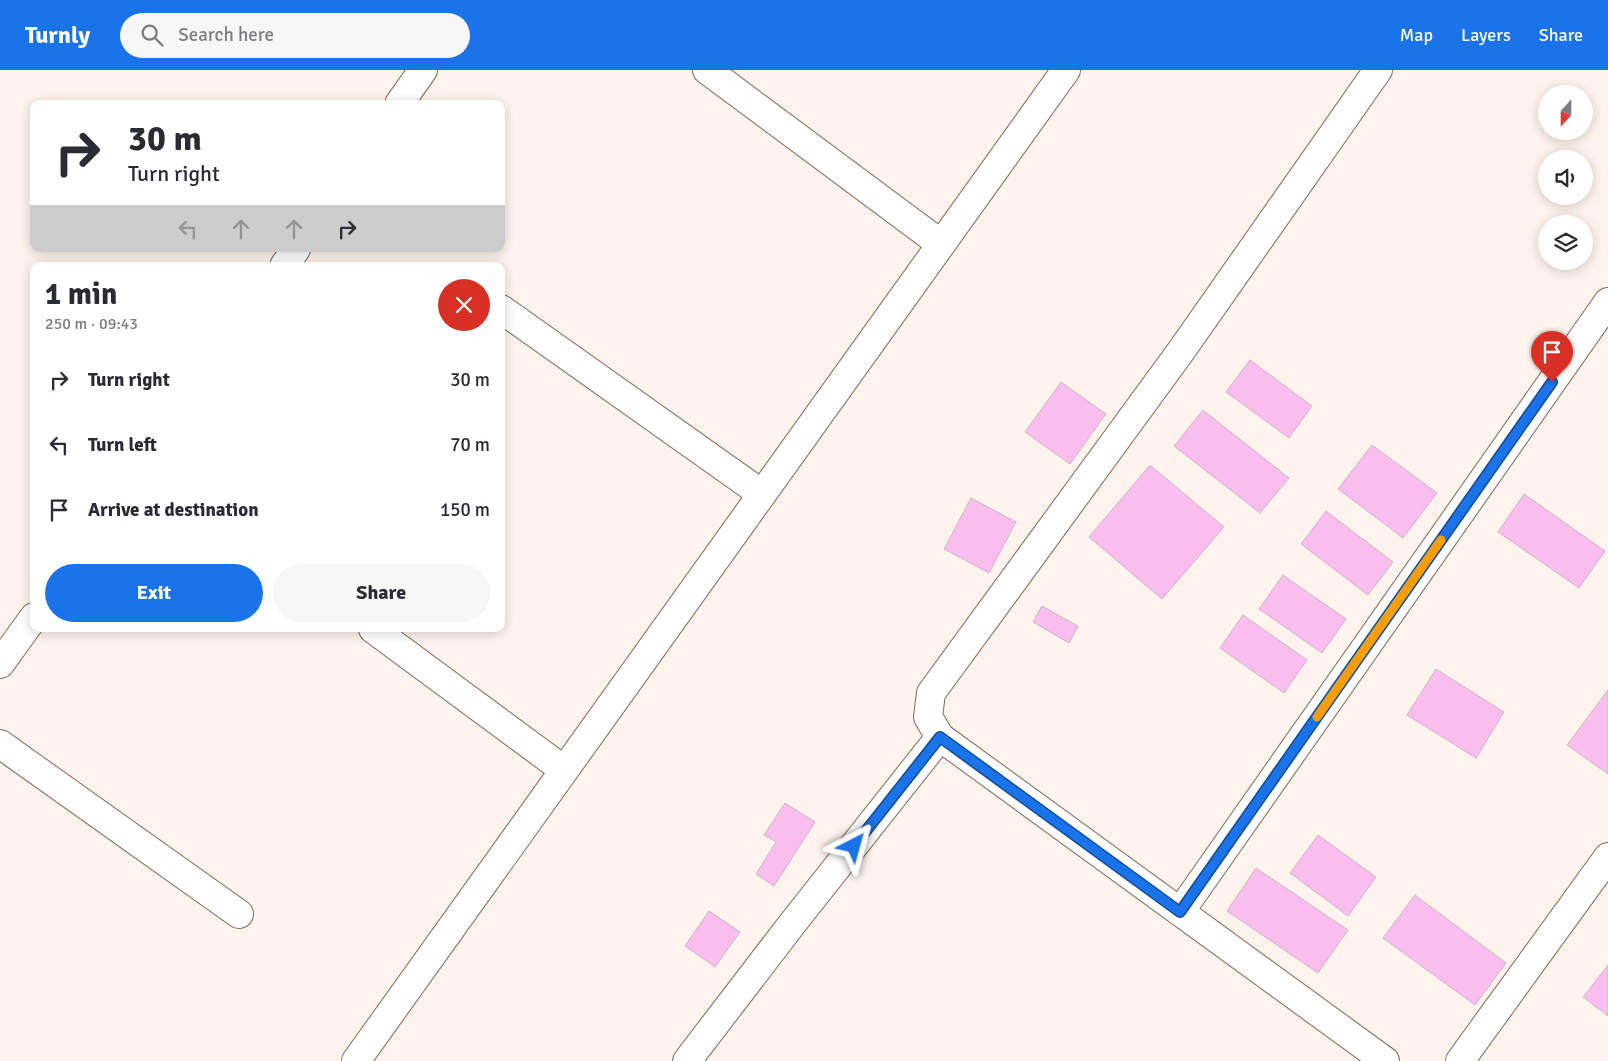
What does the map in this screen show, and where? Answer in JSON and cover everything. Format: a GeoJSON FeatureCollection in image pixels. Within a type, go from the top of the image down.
{"type":"FeatureCollection","features":[{"type":"Feature","properties":{"kind":"street"},"geometry":{"type":"LineString","coordinates":[[402,100],[423,70]]}},
{"type":"Feature","properties":{"kind":"street"},"geometry":{"type":"LineString","coordinates":[[707,70],[941,244]]}},
{"type":"Feature","properties":{"kind":"street"},"geometry":{"type":"LineString","coordinates":[[356,1061],[1066,70]]}},
{"type":"Feature","properties":{"kind":"street"},"geometry":{"type":"LineString","coordinates":[[1378,70],[1181,351],[931,693],[928,717],[940,737],[1385,1061]]}},
{"type":"Feature","properties":{"kind":"street"},"geometry":{"type":"LineString","coordinates":[[1180,912],[1608,302]]}},
{"type":"Feature","properties":{"kind":"street"},"geometry":{"type":"LineString","coordinates":[[505,312],[762,494]]}},
{"type":"Feature","properties":{"kind":"street"},"geometry":{"type":"LineString","coordinates":[[0,664],[30,623]]}},
{"type":"Feature","properties":{"kind":"street"},"geometry":{"type":"LineString","coordinates":[[377,632],[564,770]]}},
{"type":"Feature","properties":{"kind":"street"},"geometry":{"type":"LineString","coordinates":[[687,1061],[792,924],[940,737]]}},
{"type":"Feature","properties":{"kind":"street"},"geometry":{"type":"LineString","coordinates":[[0,744],[240,914]]}},
{"type":"Feature","properties":{"kind":"street"},"geometry":{"type":"LineString","coordinates":[[1460,1061],[1608,857]]}},
{"type":"Feature","properties":{"kind":"building"},"geometry":{"type":"Polygon","coordinates":[[[1250,360],[1312,406],[1289,438],[1226,392],[1250,360]]]}},
{"type":"Feature","properties":{"kind":"building"},"geometry":{"type":"Polygon","coordinates":[[[1061,382],[1106,414],[1070,464],[1025,432],[1061,382]]]}},
{"type":"Feature","properties":{"kind":"building"},"geometry":{"type":"Polygon","coordinates":[[[1203,410],[1289,478],[1260,513],[1174,446],[1203,410]]]}},
{"type":"Feature","properties":{"kind":"building"},"geometry":{"type":"Polygon","coordinates":[[[1372,445],[1437,493],[1403,538],[1338,489],[1372,445]]]}},
{"type":"Feature","properties":{"kind":"building"},"geometry":{"type":"Polygon","coordinates":[[[1150,465],[1224,527],[1162,599],[1089,537],[1150,465]]]}},
{"type":"Feature","properties":{"kind":"building"},"geometry":{"type":"Polygon","coordinates":[[[1524,494],[1605,551],[1579,588],[1498,532],[1524,494]]]}},
{"type":"Feature","properties":{"kind":"building"},"geometry":{"type":"Polygon","coordinates":[[[971,498],[1016,522],[989,573],[944,549],[971,498]]]}},
{"type":"Feature","properties":{"kind":"building"},"geometry":{"type":"Polygon","coordinates":[[[1326,511],[1393,562],[1368,595],[1301,544],[1326,511]]]}},
{"type":"Feature","properties":{"kind":"building"},"geometry":{"type":"Polygon","coordinates":[[[1283,575],[1346,619],[1322,653],[1259,609],[1283,575]]]}},
{"type":"Feature","properties":{"kind":"building"},"geometry":{"type":"Polygon","coordinates":[[[1042,606],[1078,626],[1069,643],[1033,622],[1042,606]]]}},
{"type":"Feature","properties":{"kind":"building"},"geometry":{"type":"Polygon","coordinates":[[[1243,615],[1307,660],[1284,693],[1220,648],[1243,615]]]}},
{"type":"Feature","properties":{"kind":"building"},"geometry":{"type":"Polygon","coordinates":[[[1436,669],[1504,712],[1476,758],[1407,715],[1436,669]]]}},
{"type":"Feature","properties":{"kind":"building"},"geometry":{"type":"Polygon","coordinates":[[[1608,690],[1608,774],[1567,745],[1608,690]]]}},
{"type":"Feature","properties":{"kind":"building"},"geometry":{"type":"Polygon","coordinates":[[[785,803],[815,822],[774,886],[756,874],[776,842],[764,835],[785,803]]]}},
{"type":"Feature","properties":{"kind":"building"},"geometry":{"type":"Polygon","coordinates":[[[1318,835],[1376,877],[1348,916],[1290,873],[1318,835]]]}},
{"type":"Feature","properties":{"kind":"building"},"geometry":{"type":"Polygon","coordinates":[[[1256,868],[1348,930],[1318,973],[1227,911],[1256,868]]]}},
{"type":"Feature","properties":{"kind":"building"},"geometry":{"type":"Polygon","coordinates":[[[1415,895],[1506,963],[1475,1005],[1383,938],[1415,895]]]}},
{"type":"Feature","properties":{"kind":"building"},"geometry":{"type":"Polygon","coordinates":[[[709,911],[740,932],[715,967],[685,946],[709,911]]]}},
{"type":"Feature","properties":{"kind":"building"},"geometry":{"type":"Polygon","coordinates":[[[1608,965],[1608,1016],[1583,997],[1608,965]]]}},
{"type":"Feature","properties":{"kind":"slow traffic"},"geometry":{"type":"LineString","coordinates":[[1317,717],[1441,540]]}},
{"type":"Feature","properties":{"kind":"route"},"geometry":{"type":"LineString","coordinates":[[854,846],[940,737],[1180,912],[1552,382]]}}]}
